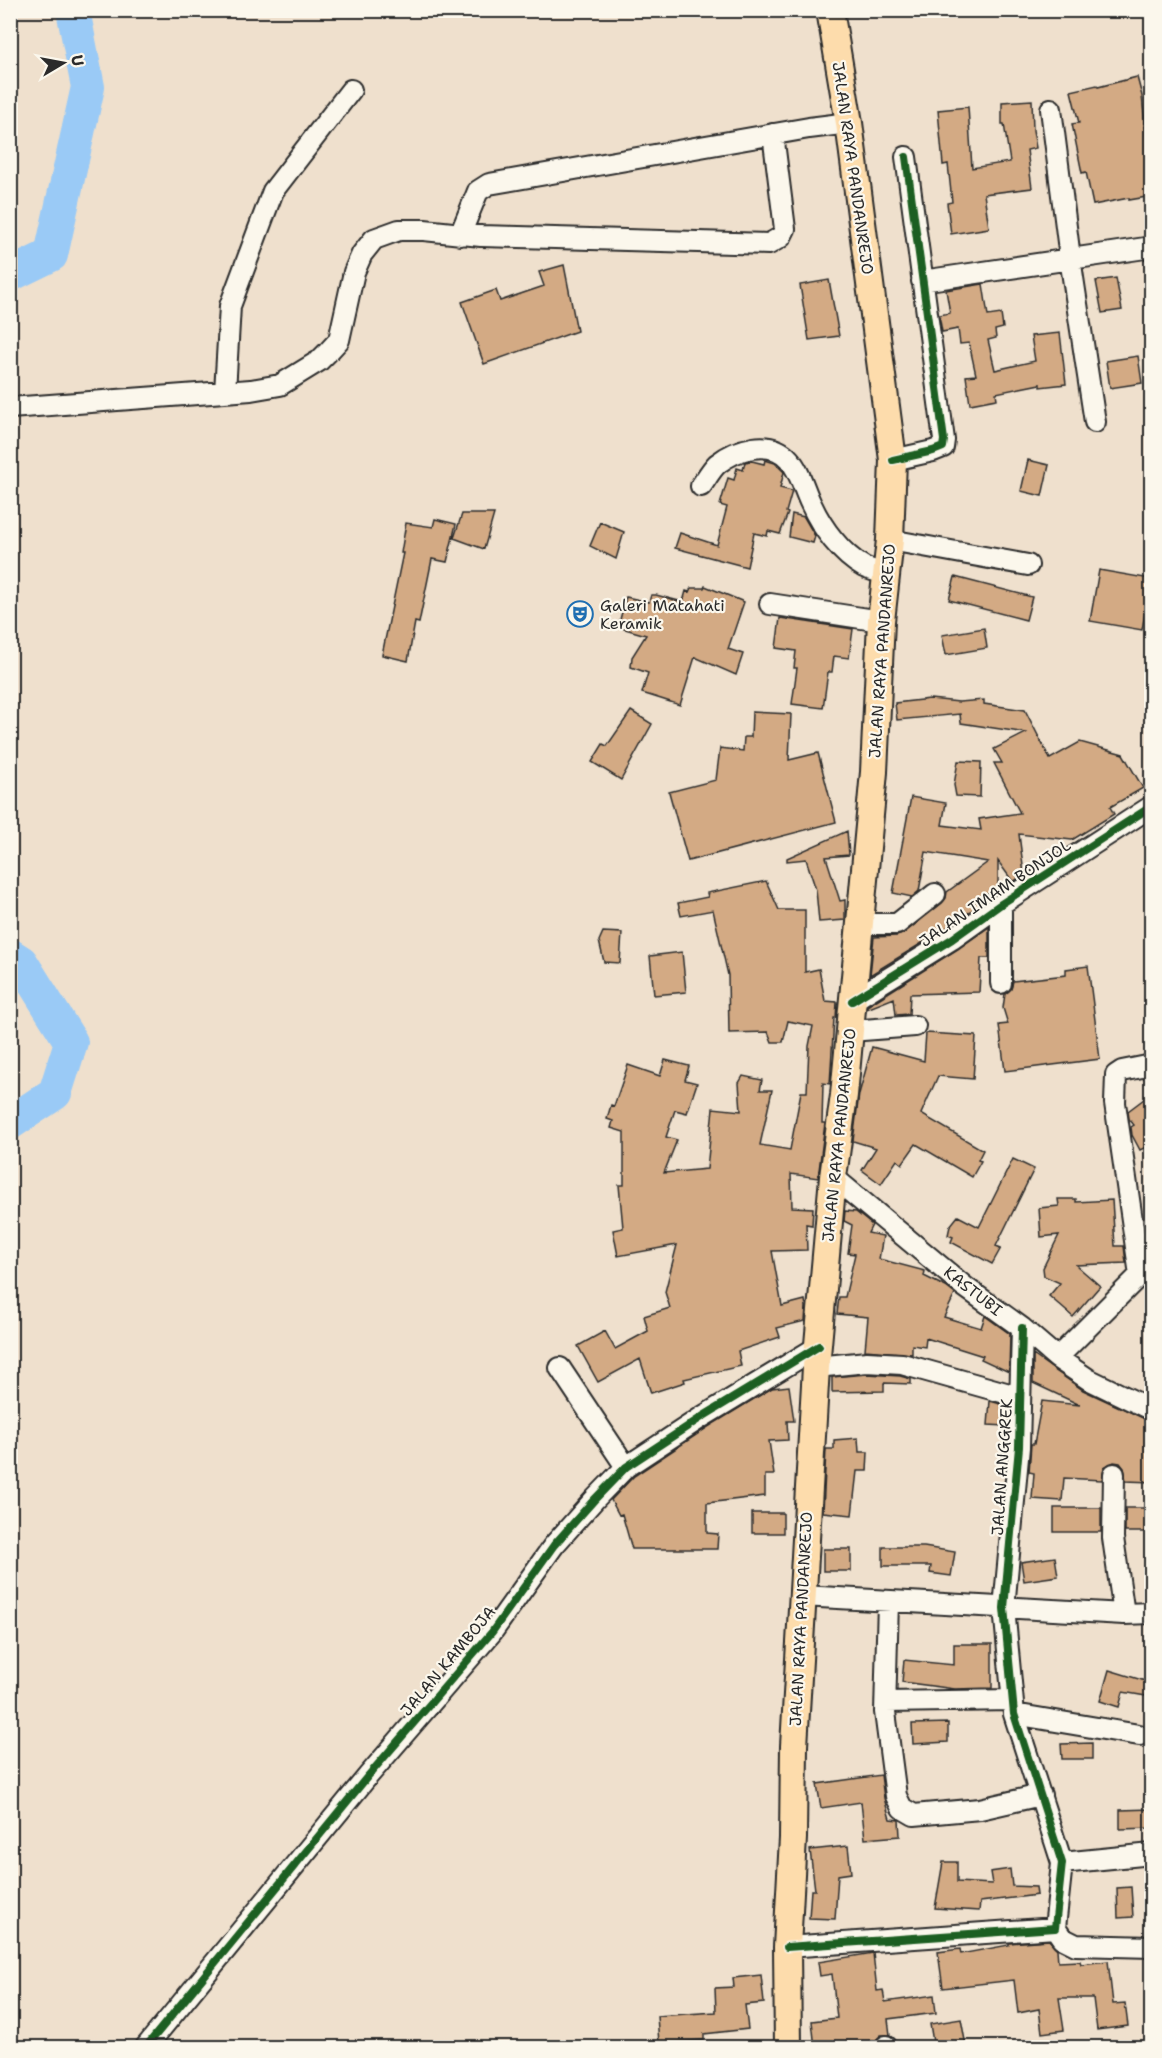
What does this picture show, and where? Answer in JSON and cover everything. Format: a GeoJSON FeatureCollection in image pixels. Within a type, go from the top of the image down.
{"type":"FeatureCollection","features":[{"type":"Feature","properties":{"kind":"main road","name":"JALAN RAYA PANDANREJO"},"geometry":{"type":"LineString","coordinates":[[788,2048],[787,1947],[802,1596],[817,1357],[874,772],[881,621],[890,540],[893,460],[849,123],[830,10]]}},
{"type":"Feature","properties":{"kind":"street"},"geometry":{"type":"LineString","coordinates":[[225,392],[230,306],[273,191],[351,90]]}},
{"type":"Feature","properties":{"kind":"street"},"geometry":{"type":"LineString","coordinates":[[1051,109],[1070,258],[1095,422]]}},
{"type":"Feature","properties":{"kind":"street"},"geometry":{"type":"LineString","coordinates":[[460,235],[478,191],[489,184],[773,134],[849,123]]}},
{"type":"Feature","properties":{"kind":"street"},"geometry":{"type":"LineString","coordinates":[[10,408],[257,390],[280,385],[319,361],[339,340],[354,272],[362,254],[374,239],[399,230],[424,230],[460,235],[769,244],[781,237],[785,228],[773,134]]}},
{"type":"Feature","properties":{"kind":"street"},"geometry":{"type":"LineString","coordinates":[[893,460],[933,452],[943,447],[944,440],[906,157]]}},
{"type":"Feature","properties":{"kind":"street"},"geometry":{"type":"LineString","coordinates":[[922,281],[1152,247]]}},
{"type":"Feature","properties":{"kind":"street"},"geometry":{"type":"LineString","coordinates":[[700,486],[715,466],[731,455],[747,449],[764,447],[778,450],[790,459],[822,523],[841,548],[866,568],[886,574]]}},
{"type":"Feature","properties":{"kind":"street"},"geometry":{"type":"LineString","coordinates":[[890,540],[1028,565]]}},
{"type":"Feature","properties":{"kind":"street"},"geometry":{"type":"LineString","coordinates":[[770,604],[881,621]]}},
{"type":"Feature","properties":{"kind":"street","name":"JALAN IMAM BONJOL"},"geometry":{"type":"LineString","coordinates":[[852,1001],[952,939],[1001,904],[1152,806]]}},
{"type":"Feature","properties":{"kind":"street"},"geometry":{"type":"LineString","coordinates":[[859,924],[897,924],[935,894]]}},
{"type":"Feature","properties":{"kind":"street"},"geometry":{"type":"LineString","coordinates":[[1001,904],[1001,983]]}},
{"type":"Feature","properties":{"kind":"street"},"geometry":{"type":"LineString","coordinates":[[850,1031],[915,1026]]}},
{"type":"Feature","properties":{"kind":"street"},"geometry":{"type":"LineString","coordinates":[[1057,1358],[1146,1275],[1115,1103],[1115,1083],[1116,1075],[1122,1071],[1152,1065]]}},
{"type":"Feature","properties":{"kind":"street","name":"KASTUBI"},"geometry":{"type":"LineString","coordinates":[[833,1177],[965,1287],[1022,1328],[1057,1358],[1088,1379],[1152,1410]]}},
{"type":"Feature","properties":{"kind":"street","name":"JALAN ANGGREK"},"geometry":{"type":"LineString","coordinates":[[1022,1328],[1019,1447],[1004,1608],[1013,1707],[1062,1863]]}},
{"type":"Feature","properties":{"kind":"street"},"geometry":{"type":"LineString","coordinates":[[817,1357],[902,1364],[1020,1397]]}},
{"type":"Feature","properties":{"kind":"street","name":"JALAN KAMBOJA"},"geometry":{"type":"LineString","coordinates":[[145,2048],[368,1776],[492,1632],[554,1545],[626,1467],[702,1417],[817,1357]]}},
{"type":"Feature","properties":{"kind":"street"},"geometry":{"type":"LineString","coordinates":[[560,1368],[626,1467]]}},
{"type":"Feature","properties":{"kind":"street"},"geometry":{"type":"LineString","coordinates":[[1114,1474],[1113,1538],[1124,1614]]}},
{"type":"Feature","properties":{"kind":"street"},"geometry":{"type":"LineString","coordinates":[[802,1596],[1124,1614],[1152,1613]]}},
{"type":"Feature","properties":{"kind":"street"},"geometry":{"type":"LineString","coordinates":[[888,1601],[885,1712],[896,1796],[902,1808],[914,1815],[980,1809],[1041,1795]]}},
{"type":"Feature","properties":{"kind":"street"},"geometry":{"type":"LineString","coordinates":[[886,1702],[1013,1707],[1139,1735]]}},
{"type":"Feature","properties":{"kind":"street"},"geometry":{"type":"LineString","coordinates":[[1152,1854],[1062,1863],[1055,1928],[1062,1938],[1076,1945],[1152,1947]]}},
{"type":"Feature","properties":{"kind":"street"},"geometry":{"type":"LineString","coordinates":[[787,1947],[1055,1928]]}},
{"type":"Feature","properties":{"kind":"building"},"geometry":{"type":"Polygon","coordinates":[[[1137,77],[1142,96],[1147,143],[1152,142],[1152,196],[1093,205],[1086,172],[1082,173],[1072,124],[1079,123],[1071,91],[1137,77]]]}},
{"type":"Feature","properties":{"kind":"building"},"geometry":{"type":"Polygon","coordinates":[[[1032,100],[1036,148],[1027,150],[1032,188],[984,194],[989,228],[951,234],[947,203],[952,202],[948,164],[943,165],[938,110],[968,107],[972,168],[1010,162],[1004,124],[1002,124],[1002,102],[1032,100]]]}},
{"type":"Feature","properties":{"kind":"building"},"geometry":{"type":"Polygon","coordinates":[[[564,265],[577,331],[484,364],[462,302],[496,290],[500,301],[544,286],[539,272],[564,265]]]}},
{"type":"Feature","properties":{"kind":"building"},"geometry":{"type":"Polygon","coordinates":[[[1116,278],[1122,310],[1102,313],[1096,281],[1116,278]]]}},
{"type":"Feature","properties":{"kind":"building"},"geometry":{"type":"Polygon","coordinates":[[[829,280],[839,336],[809,340],[800,285],[829,280]]]}},
{"type":"Feature","properties":{"kind":"building"},"geometry":{"type":"Polygon","coordinates":[[[983,284],[988,316],[1001,314],[1003,328],[995,330],[996,338],[988,340],[995,370],[1035,361],[1031,336],[1060,333],[1066,384],[1040,387],[1040,384],[996,393],[997,399],[970,404],[966,376],[976,375],[969,343],[960,344],[958,329],[942,332],[939,315],[950,313],[946,290],[983,284]]]}},
{"type":"Feature","properties":{"kind":"building"},"geometry":{"type":"Polygon","coordinates":[[[1138,356],[1142,383],[1110,388],[1106,361],[1138,356]]]}},
{"type":"Feature","properties":{"kind":"building"},"geometry":{"type":"Polygon","coordinates":[[[765,460],[775,463],[784,472],[780,488],[792,491],[786,512],[788,513],[780,534],[768,531],[767,536],[754,533],[747,567],[675,548],[680,533],[717,545],[727,507],[720,505],[728,478],[734,480],[737,468],[743,470],[745,462],[764,464],[765,460]]]}},
{"type":"Feature","properties":{"kind":"building"},"geometry":{"type":"Polygon","coordinates":[[[1028,460],[1049,465],[1042,496],[1021,491],[1028,460]]]}},
{"type":"Feature","properties":{"kind":"building"},"geometry":{"type":"Polygon","coordinates":[[[462,514],[494,514],[484,549],[454,538],[462,514]]]}},
{"type":"Feature","properties":{"kind":"building"},"geometry":{"type":"Polygon","coordinates":[[[792,514],[804,517],[815,536],[813,543],[789,537],[792,514]]]}},
{"type":"Feature","properties":{"kind":"building"},"geometry":{"type":"Polygon","coordinates":[[[435,519],[456,524],[447,562],[432,559],[419,623],[415,622],[408,661],[382,655],[403,553],[401,553],[406,523],[433,527],[435,519]]]}},
{"type":"Feature","properties":{"kind":"building"},"geometry":{"type":"Polygon","coordinates":[[[600,522],[624,532],[616,559],[590,546],[600,522]]]}},
{"type":"Feature","properties":{"kind":"building"},"geometry":{"type":"Polygon","coordinates":[[[1099,570],[1151,579],[1142,630],[1090,621],[1099,570]]]}},
{"type":"Feature","properties":{"kind":"building"},"geometry":{"type":"Polygon","coordinates":[[[955,577],[1032,597],[1026,620],[949,600],[955,577]]]}},
{"type":"Feature","properties":{"kind":"building"},"geometry":{"type":"Polygon","coordinates":[[[705,586],[744,602],[728,649],[743,654],[736,675],[695,657],[680,705],[642,693],[648,673],[631,667],[632,657],[646,635],[618,627],[626,597],[649,602],[651,595],[656,595],[683,602],[686,591],[705,586]]]}},
{"type":"Feature","properties":{"kind":"building"},"geometry":{"type":"Polygon","coordinates":[[[780,618],[853,629],[849,658],[834,656],[832,672],[828,672],[823,708],[792,704],[797,668],[794,668],[796,651],[776,648],[780,618]]]}},
{"type":"Feature","properties":{"kind":"building"},"geometry":{"type":"Polygon","coordinates":[[[984,628],[987,648],[946,655],[942,635],[984,628]]]}},
{"type":"Feature","properties":{"kind":"building"},"geometry":{"type":"Polygon","coordinates":[[[930,699],[959,702],[984,700],[984,704],[1025,710],[1050,759],[1080,742],[1123,754],[1143,788],[1110,807],[1114,814],[1072,840],[1019,834],[1024,874],[1013,882],[998,861],[998,888],[975,901],[981,904],[870,975],[874,937],[897,936],[904,933],[942,903],[947,892],[988,862],[926,852],[919,891],[912,897],[893,893],[911,797],[946,803],[942,825],[981,830],[979,819],[1020,813],[994,763],[1002,763],[994,749],[1026,733],[961,723],[960,714],[897,720],[895,703],[930,699]]]}},
{"type":"Feature","properties":{"kind":"building"},"geometry":{"type":"Polygon","coordinates":[[[631,711],[652,724],[621,780],[592,762],[603,744],[607,746],[631,711]]]}},
{"type":"Feature","properties":{"kind":"building"},"geometry":{"type":"Polygon","coordinates":[[[752,712],[791,714],[789,760],[818,753],[836,822],[688,861],[669,792],[716,780],[720,748],[743,751],[744,737],[751,737],[752,712]]]}},
{"type":"Feature","properties":{"kind":"building"},"geometry":{"type":"Polygon","coordinates":[[[958,761],[981,762],[980,797],[956,796],[954,785],[958,761]]]}},
{"type":"Feature","properties":{"kind":"building"},"geometry":{"type":"Polygon","coordinates":[[[847,831],[849,855],[826,857],[840,901],[845,900],[845,920],[819,922],[816,890],[806,859],[787,861],[787,858],[847,831]]]}},
{"type":"Feature","properties":{"kind":"building"},"geometry":{"type":"Polygon","coordinates":[[[766,881],[779,910],[805,910],[805,972],[819,969],[825,1001],[837,1002],[830,1084],[823,1083],[822,1123],[825,1123],[818,1178],[791,1174],[792,1207],[813,1208],[812,1225],[806,1224],[807,1250],[772,1251],[782,1306],[805,1300],[805,1321],[777,1328],[780,1337],[738,1351],[741,1366],[684,1379],[685,1382],[651,1393],[640,1359],[598,1382],[578,1346],[605,1331],[615,1349],[648,1331],[644,1316],[670,1308],[665,1292],[677,1245],[618,1256],[613,1230],[623,1228],[619,1185],[624,1185],[624,1132],[611,1128],[613,1121],[607,1119],[611,1105],[614,1106],[628,1065],[660,1076],[665,1060],[689,1066],[685,1080],[697,1083],[687,1113],[675,1110],[666,1137],[677,1140],[664,1173],[707,1169],[713,1108],[741,1111],[739,1083],[743,1076],[762,1080],[760,1090],[772,1090],[760,1145],[790,1150],[801,1092],[807,1092],[809,1046],[813,1026],[788,1021],[783,1042],[772,1042],[768,1032],[729,1033],[728,975],[713,910],[681,916],[678,903],[708,897],[707,893],[766,881]]]}},
{"type":"Feature","properties":{"kind":"building"},"geometry":{"type":"Polygon","coordinates":[[[989,927],[989,958],[981,958],[979,992],[910,994],[909,1014],[896,1015],[894,998],[867,1009],[867,1006],[989,927]]]}},
{"type":"Feature","properties":{"kind":"building"},"geometry":{"type":"Polygon","coordinates":[[[603,932],[622,933],[620,963],[604,962],[599,941],[603,932]]]}},
{"type":"Feature","properties":{"kind":"building"},"geometry":{"type":"Polygon","coordinates":[[[682,952],[686,992],[654,995],[650,956],[682,952]]]}},
{"type":"Feature","properties":{"kind":"building"},"geometry":{"type":"Polygon","coordinates":[[[1088,966],[1100,1059],[1005,1071],[999,1025],[1008,1024],[1003,1008],[1005,994],[1011,989],[1013,981],[1066,975],[1066,969],[1088,966]]]}},
{"type":"Feature","properties":{"kind":"building"},"geometry":{"type":"Polygon","coordinates":[[[926,1033],[976,1036],[973,1079],[938,1076],[921,1114],[983,1150],[978,1160],[981,1161],[972,1177],[916,1144],[902,1164],[897,1160],[881,1184],[862,1170],[876,1148],[853,1141],[859,1094],[872,1047],[924,1061],[926,1033]]]}},
{"type":"Feature","properties":{"kind":"building"},"geometry":{"type":"Polygon","coordinates":[[[1152,1093],[1152,1147],[1150,1145],[1140,1150],[1132,1135],[1131,1127],[1134,1125],[1129,1119],[1128,1111],[1152,1093]]]}},
{"type":"Feature","properties":{"kind":"building"},"geometry":{"type":"Polygon","coordinates":[[[1013,1159],[1034,1169],[996,1246],[1001,1248],[992,1264],[951,1242],[953,1237],[948,1235],[950,1226],[958,1216],[979,1227],[1013,1159]]]}},
{"type":"Feature","properties":{"kind":"building"},"geometry":{"type":"Polygon","coordinates":[[[1058,1199],[1076,1199],[1076,1202],[1112,1200],[1115,1246],[1124,1246],[1126,1263],[1076,1265],[1100,1286],[1073,1317],[1049,1296],[1060,1283],[1044,1276],[1043,1268],[1059,1235],[1041,1237],[1039,1208],[1059,1206],[1058,1199]]]}},
{"type":"Feature","properties":{"kind":"building"},"geometry":{"type":"Polygon","coordinates":[[[845,1211],[856,1212],[872,1225],[868,1233],[883,1236],[879,1259],[925,1271],[924,1276],[955,1294],[944,1317],[981,1328],[985,1316],[1010,1334],[1009,1372],[981,1359],[983,1356],[926,1338],[925,1347],[912,1345],[912,1354],[865,1350],[868,1317],[837,1314],[839,1297],[845,1297],[855,1254],[848,1253],[852,1225],[844,1221],[845,1211]]]}},
{"type":"Feature","properties":{"kind":"building"},"geometry":{"type":"Polygon","coordinates":[[[1033,1355],[1083,1390],[1152,1422],[1152,1482],[1126,1481],[1124,1468],[1120,1463],[1114,1462],[1104,1467],[1102,1480],[1064,1478],[1062,1501],[1032,1499],[1034,1473],[1029,1472],[1031,1444],[1034,1444],[1042,1401],[1080,1405],[1033,1383],[1033,1355]]]}},
{"type":"Feature","properties":{"kind":"building"},"geometry":{"type":"Polygon","coordinates":[[[867,1374],[900,1376],[911,1379],[911,1384],[884,1383],[884,1391],[832,1392],[832,1377],[867,1374]]]}},
{"type":"Feature","properties":{"kind":"building"},"geometry":{"type":"Polygon","coordinates":[[[789,1386],[794,1421],[787,1421],[788,1440],[769,1441],[774,1475],[765,1475],[765,1496],[707,1503],[707,1533],[718,1534],[717,1549],[632,1549],[622,1514],[619,1515],[611,1500],[634,1476],[772,1388],[789,1386]]]}},
{"type":"Feature","properties":{"kind":"building"},"geometry":{"type":"Polygon","coordinates":[[[990,1401],[1008,1406],[1006,1426],[988,1425],[990,1401]]]}},
{"type":"Feature","properties":{"kind":"building"},"geometry":{"type":"Polygon","coordinates":[[[858,1438],[859,1452],[868,1452],[867,1471],[857,1471],[852,1515],[823,1512],[826,1449],[834,1449],[834,1440],[858,1438]]]}},
{"type":"Feature","properties":{"kind":"building"},"geometry":{"type":"Polygon","coordinates":[[[1054,1508],[1101,1508],[1101,1532],[1054,1532],[1054,1508]]]}},
{"type":"Feature","properties":{"kind":"building"},"geometry":{"type":"Polygon","coordinates":[[[1125,1508],[1152,1508],[1152,1532],[1125,1532],[1125,1508]]]}},
{"type":"Feature","properties":{"kind":"building"},"geometry":{"type":"Polygon","coordinates":[[[752,1513],[783,1513],[783,1533],[752,1533],[752,1513]]]}},
{"type":"Feature","properties":{"kind":"building"},"geometry":{"type":"Polygon","coordinates":[[[883,1547],[924,1547],[955,1552],[951,1576],[930,1573],[931,1566],[883,1566],[883,1547]]]}},
{"type":"Feature","properties":{"kind":"building"},"geometry":{"type":"Polygon","coordinates":[[[823,1549],[851,1549],[851,1571],[823,1571],[823,1549]]]}},
{"type":"Feature","properties":{"kind":"building"},"geometry":{"type":"Polygon","coordinates":[[[1055,1557],[1058,1576],[1024,1581],[1021,1562],[1055,1557]]]}},
{"type":"Feature","properties":{"kind":"building"},"geometry":{"type":"Polygon","coordinates":[[[954,1644],[992,1644],[992,1688],[955,1689],[902,1682],[904,1660],[954,1665],[954,1644]]]}},
{"type":"Feature","properties":{"kind":"building"},"geometry":{"type":"Polygon","coordinates":[[[1109,1670],[1152,1683],[1152,1697],[1123,1692],[1119,1707],[1100,1701],[1109,1670]]]}},
{"type":"Feature","properties":{"kind":"building"},"geometry":{"type":"Polygon","coordinates":[[[948,1723],[948,1742],[913,1744],[912,1724],[948,1723]]]}},
{"type":"Feature","properties":{"kind":"building"},"geometry":{"type":"Polygon","coordinates":[[[1092,1743],[1092,1759],[1062,1759],[1061,1744],[1092,1743]]]}},
{"type":"Feature","properties":{"kind":"building"},"geometry":{"type":"Polygon","coordinates":[[[881,1775],[890,1819],[899,1820],[900,1836],[865,1839],[861,1802],[821,1808],[817,1784],[881,1775]]]}},
{"type":"Feature","properties":{"kind":"building"},"geometry":{"type":"Polygon","coordinates":[[[1152,1809],[1152,1828],[1120,1829],[1120,1810],[1152,1809]]]}},
{"type":"Feature","properties":{"kind":"building"},"geometry":{"type":"Polygon","coordinates":[[[848,1846],[851,1873],[838,1875],[835,1919],[809,1918],[811,1890],[815,1890],[810,1850],[848,1846]]]}},
{"type":"Feature","properties":{"kind":"building"},"geometry":{"type":"Polygon","coordinates":[[[943,1862],[957,1862],[957,1882],[992,1884],[990,1872],[1010,1869],[1012,1886],[1036,1887],[1037,1895],[980,1902],[979,1911],[935,1908],[943,1862]]]}},
{"type":"Feature","properties":{"kind":"building"},"geometry":{"type":"Polygon","coordinates":[[[1131,1887],[1133,1917],[1118,1918],[1117,1888],[1131,1887]]]}},
{"type":"Feature","properties":{"kind":"building"},"geometry":{"type":"Polygon","coordinates":[[[1049,1940],[1057,1949],[1058,1962],[1080,1961],[1081,1964],[1108,1961],[1113,2004],[1125,2003],[1128,2026],[1097,2030],[1093,1998],[1059,1998],[1064,2030],[1042,2033],[1039,2009],[1018,2013],[1014,1980],[943,1988],[938,1952],[960,1949],[961,1954],[1009,1945],[1009,1943],[1049,1940]]]}},
{"type":"Feature","properties":{"kind":"building"},"geometry":{"type":"Polygon","coordinates":[[[873,1953],[877,1991],[883,1990],[885,2002],[934,1995],[936,2013],[888,2019],[890,2035],[881,2035],[875,2041],[815,2048],[812,2021],[837,2018],[832,1974],[820,1976],[818,1962],[873,1953]]]}},
{"type":"Feature","properties":{"kind":"building"},"geometry":{"type":"Polygon","coordinates":[[[761,1975],[764,2003],[745,2005],[748,2029],[704,2034],[704,2040],[659,2043],[657,2016],[716,2012],[715,1988],[734,1987],[733,1978],[761,1975]]]}},
{"type":"Feature","properties":{"kind":"building"},"geometry":{"type":"Polygon","coordinates":[[[961,2019],[966,2046],[934,2048],[930,2024],[961,2019]]]}},
{"type":"Feature","properties":{"kind":"waterway"},"geometry":{"type":"LineString","coordinates":[[10,275],[51,255],[88,87],[73,10]]}},
{"type":"Feature","properties":{"kind":"waterway"},"geometry":{"type":"LineString","coordinates":[[10,955],[21,962],[71,1042],[55,1093],[10,1123]]}},
{"type":"Feature","properties":{"kind":"cycle path"},"geometry":{"type":"LineString","coordinates":[[893,460],[933,451],[943,447],[944,440],[906,157]]}},
{"type":"Feature","properties":{"kind":"cycle path"},"geometry":{"type":"LineString","coordinates":[[852,1001],[952,939],[1001,904],[1152,806]]}},
{"type":"Feature","properties":{"kind":"cycle path"},"geometry":{"type":"LineString","coordinates":[[787,1947],[1055,1928],[1062,1863],[1014,1714],[1004,1608],[1019,1447],[1022,1328]]}},
{"type":"Feature","properties":{"kind":"cycle path"},"geometry":{"type":"LineString","coordinates":[[145,2048],[368,1776],[492,1632],[554,1545],[594,1500],[626,1467],[702,1417],[819,1346]]}},
{"type":"Feature","properties":{"kind":"place","name":"Galeri Matahati Keramik"},"geometry":{"type":"Point","coordinates":[580,614]}}]}
